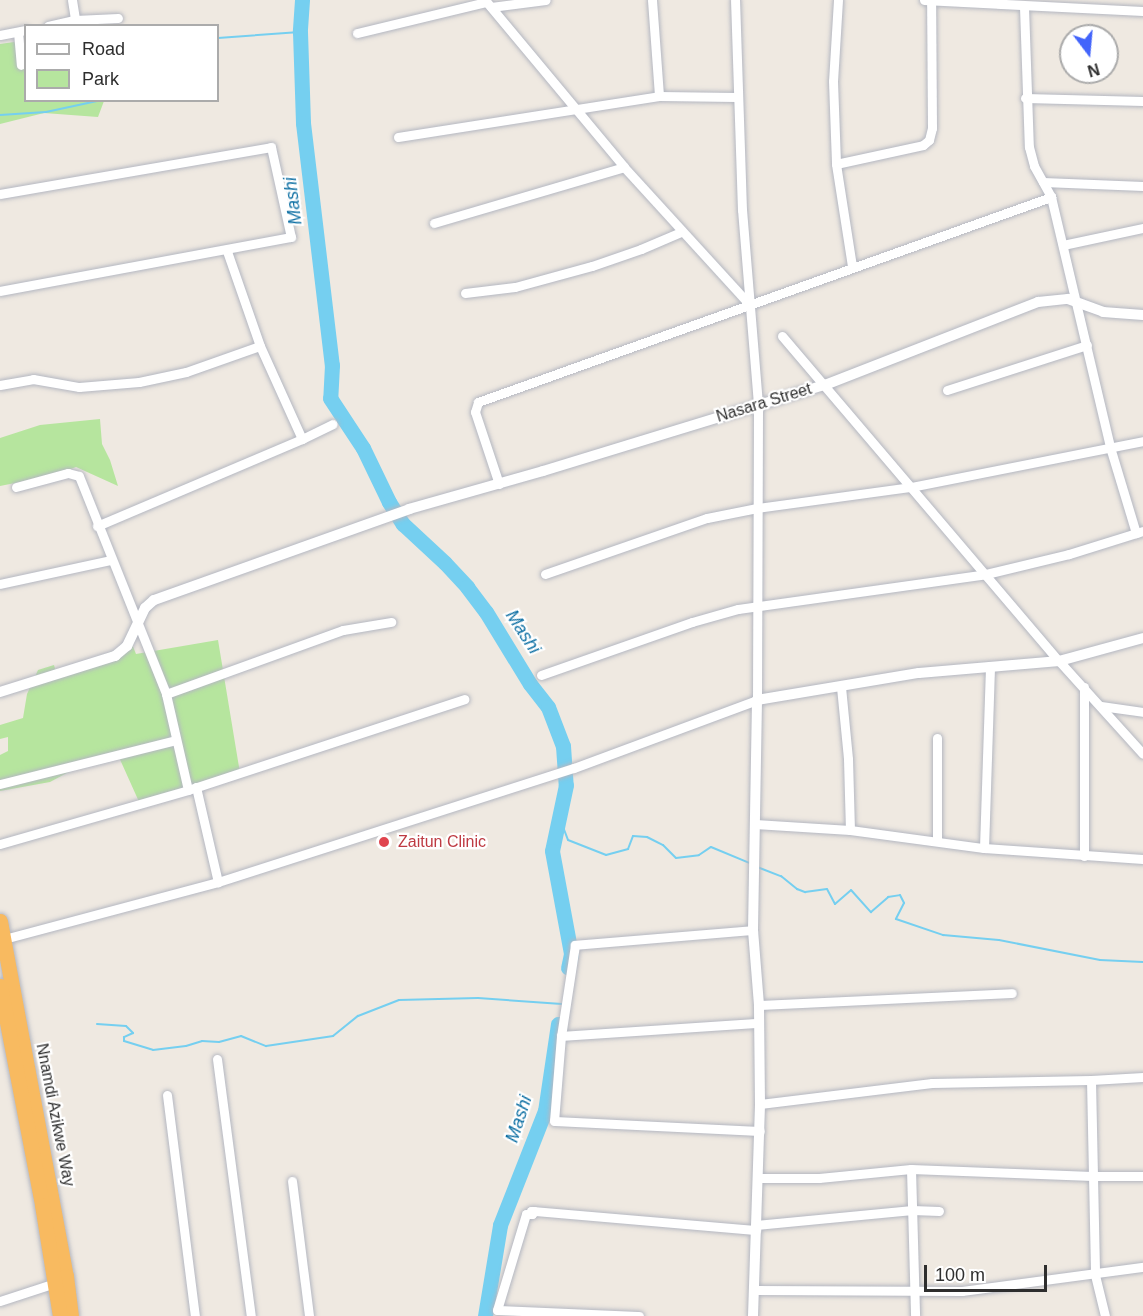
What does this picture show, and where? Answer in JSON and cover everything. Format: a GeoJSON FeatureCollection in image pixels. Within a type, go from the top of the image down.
{"type":"FeatureCollection","features":[{"type":"Feature","properties":{"kind":"highway","name":"Nnamdi Azikwe Way"},"geometry":{"type":"LineString","coordinates":[[0,921],[62,1252],[71,1316]]}},
{"type":"Feature","properties":{"kind":"highway","name":"Nnamdi Azikwe Way"},"geometry":{"type":"LineString","coordinates":[[0,986],[60,1316]]}},
{"type":"Feature","properties":{"kind":"street"},"geometry":{"type":"LineString","coordinates":[[72,0],[75,20]]}},
{"type":"Feature","properties":{"kind":"street"},"geometry":{"type":"LineString","coordinates":[[357,33],[487,3],[546,0]]}},
{"type":"Feature","properties":{"kind":"street"},"geometry":{"type":"LineString","coordinates":[[652,0],[659,96]]}},
{"type":"Feature","properties":{"kind":"street"},"geometry":{"type":"LineString","coordinates":[[735,0],[736,97],[758,404],[759,604],[753,930],[759,1005],[760,1131],[753,1316]]}},
{"type":"Feature","properties":{"kind":"street"},"geometry":{"type":"LineString","coordinates":[[838,0],[834,81],[836,164],[852,266]]}},
{"type":"Feature","properties":{"kind":"street"},"geometry":{"type":"LineString","coordinates":[[836,164],[922,145],[929,140],[929,0],[1139,11],[1135,0]]}},
{"type":"Feature","properties":{"kind":"street"},"geometry":{"type":"LineString","coordinates":[[487,3],[624,167],[750,305]]}},
{"type":"Feature","properties":{"kind":"street"},"geometry":{"type":"LineString","coordinates":[[541,675],[692,622],[759,604],[986,574],[1139,532],[1110,447],[1051,197],[1034,166],[1029,147],[1025,98],[1029,5]]}},
{"type":"Feature","properties":{"kind":"street"},"geometry":{"type":"LineString","coordinates":[[57,24],[75,20],[118,18]]}},
{"type":"Feature","properties":{"kind":"street"},"geometry":{"type":"LineString","coordinates":[[0,35],[22,31],[21,65]]}},
{"type":"Feature","properties":{"kind":"street"},"geometry":{"type":"LineString","coordinates":[[398,137],[659,96],[736,97]]}},
{"type":"Feature","properties":{"kind":"street"},"geometry":{"type":"LineString","coordinates":[[1025,98],[1143,101]]}},
{"type":"Feature","properties":{"kind":"street"},"geometry":{"type":"LineString","coordinates":[[0,194],[271,147],[291,237],[227,251],[0,291]]}},
{"type":"Feature","properties":{"kind":"street"},"geometry":{"type":"LineString","coordinates":[[434,223],[624,167]]}},
{"type":"Feature","properties":{"kind":"street"},"geometry":{"type":"LineString","coordinates":[[1043,182],[1143,186]]}},
{"type":"Feature","properties":{"kind":"street"},"geometry":{"type":"LineString","coordinates":[[499,484],[474,412],[478,402],[852,266],[1051,197]]}},
{"type":"Feature","properties":{"kind":"street"},"geometry":{"type":"LineString","coordinates":[[1063,245],[1143,228]]}},
{"type":"Feature","properties":{"kind":"street"},"geometry":{"type":"LineString","coordinates":[[465,293],[515,287],[592,266],[681,232]]}},
{"type":"Feature","properties":{"kind":"street"},"geometry":{"type":"LineString","coordinates":[[227,251],[260,346],[302,440]]}},
{"type":"Feature","properties":{"kind":"street","name":"Nasara Street"},"geometry":{"type":"LineString","coordinates":[[0,692],[115,656],[127,646],[145,608],[154,600],[409,509],[825,385],[1038,302],[1054,298],[1077,301],[1103,312],[1131,316],[1143,315]]}},
{"type":"Feature","properties":{"kind":"street"},"geometry":{"type":"LineString","coordinates":[[782,336],[1059,661],[1143,754]]}},
{"type":"Feature","properties":{"kind":"street"},"geometry":{"type":"LineString","coordinates":[[947,390],[1087,345]]}},
{"type":"Feature","properties":{"kind":"street"},"geometry":{"type":"LineString","coordinates":[[0,385],[33,379],[79,387],[140,382],[186,372],[260,346]]}},
{"type":"Feature","properties":{"kind":"street"},"geometry":{"type":"LineString","coordinates":[[97,526],[302,440],[333,424]]}},
{"type":"Feature","properties":{"kind":"street"},"geometry":{"type":"LineString","coordinates":[[545,574],[707,518],[757,508],[911,487],[1143,441]]}},
{"type":"Feature","properties":{"kind":"street"},"geometry":{"type":"LineString","coordinates":[[16,487],[75,473],[136,626],[166,694],[176,740],[218,882]]}},
{"type":"Feature","properties":{"kind":"street"},"geometry":{"type":"LineString","coordinates":[[0,584],[111,560]]}},
{"type":"Feature","properties":{"kind":"street"},"geometry":{"type":"LineString","coordinates":[[166,694],[344,630],[391,622]]}},
{"type":"Feature","properties":{"kind":"street"},"geometry":{"type":"LineString","coordinates":[[3,939],[218,882],[548,774],[574,768],[736,705],[919,673],[1059,661],[1143,638]]}},
{"type":"Feature","properties":{"kind":"street"},"geometry":{"type":"LineString","coordinates":[[984,848],[990,667]]}},
{"type":"Feature","properties":{"kind":"street"},"geometry":{"type":"LineString","coordinates":[[841,687],[848,759],[850,830]]}},
{"type":"Feature","properties":{"kind":"street"},"geometry":{"type":"LineString","coordinates":[[1083,856],[1084,687]]}},
{"type":"Feature","properties":{"kind":"street"},"geometry":{"type":"LineString","coordinates":[[0,844],[192,788],[464,699]]}},
{"type":"Feature","properties":{"kind":"street"},"geometry":{"type":"LineString","coordinates":[[1101,706],[1143,712]]}},
{"type":"Feature","properties":{"kind":"street"},"geometry":{"type":"LineString","coordinates":[[937,738],[937,841]]}},
{"type":"Feature","properties":{"kind":"street"},"geometry":{"type":"LineString","coordinates":[[0,784],[176,740]]}},
{"type":"Feature","properties":{"kind":"street"},"geometry":{"type":"LineString","coordinates":[[754,824],[850,830],[984,848],[1143,859]]}},
{"type":"Feature","properties":{"kind":"street"},"geometry":{"type":"LineString","coordinates":[[753,930],[575,945],[561,1036],[554,1121],[760,1131]]}},
{"type":"Feature","properties":{"kind":"street"},"geometry":{"type":"LineString","coordinates":[[759,1005],[1012,993]]}},
{"type":"Feature","properties":{"kind":"street"},"geometry":{"type":"LineString","coordinates":[[561,1036],[759,1023]]}},
{"type":"Feature","properties":{"kind":"street"},"geometry":{"type":"LineString","coordinates":[[217,1059],[251,1316]]}},
{"type":"Feature","properties":{"kind":"street"},"geometry":{"type":"LineString","coordinates":[[760,1104],[932,1083],[1143,1077]]}},
{"type":"Feature","properties":{"kind":"street"},"geometry":{"type":"LineString","coordinates":[[1091,1080],[1095,1275],[1105,1316]]}},
{"type":"Feature","properties":{"kind":"street"},"geometry":{"type":"LineString","coordinates":[[167,1095],[195,1316]]}},
{"type":"Feature","properties":{"kind":"street"},"geometry":{"type":"LineString","coordinates":[[758,1178],[819,1178],[911,1168],[1143,1176]]}},
{"type":"Feature","properties":{"kind":"street"},"geometry":{"type":"LineString","coordinates":[[911,1168],[915,1316]]}},
{"type":"Feature","properties":{"kind":"street"},"geometry":{"type":"LineString","coordinates":[[292,1181],[309,1316]]}},
{"type":"Feature","properties":{"kind":"street"},"geometry":{"type":"LineString","coordinates":[[639,1316],[496,1310],[526,1214],[532,1214],[531,1211],[534,1211],[756,1227],[912,1210],[939,1211]]}},
{"type":"Feature","properties":{"kind":"street"},"geometry":{"type":"LineString","coordinates":[[755,1290],[915,1292],[1006,1288],[1143,1268]]}},
{"type":"Feature","properties":{"kind":"street"},"geometry":{"type":"LineString","coordinates":[[0,1301],[55,1283]]}},
{"type":"Feature","properties":{"kind":"green space"},"geometry":{"type":"Polygon","coordinates":[[[14,42],[24,47],[24,102],[104,102],[98,117],[44,113],[0,124],[0,44],[14,42]]]}},
{"type":"Feature","properties":{"kind":"green space"},"geometry":{"type":"Polygon","coordinates":[[[100,419],[102,444],[118,486],[76,467],[55,475],[0,486],[0,438],[40,425],[100,419]]]}},
{"type":"Feature","properties":{"kind":"green space"},"geometry":{"type":"Polygon","coordinates":[[[218,640],[240,773],[140,804],[118,755],[95,758],[50,782],[0,791],[0,755],[8,751],[8,737],[0,739],[0,725],[23,718],[27,694],[38,670],[54,665],[56,672],[132,644],[136,654],[218,640]]]}},
{"type":"Feature","properties":{"kind":"waterway","name":"Mashi"},"geometry":{"type":"LineString","coordinates":[[302,0],[300,32],[303,123],[332,365],[330,398],[363,448],[389,502],[403,524],[467,587],[486,612],[530,684],[548,707],[563,746],[566,785],[552,851],[571,954],[568,968]]}},
{"type":"Feature","properties":{"kind":"waterway"},"geometry":{"type":"LineString","coordinates":[[219,38],[300,32]]}},
{"type":"Feature","properties":{"kind":"waterway"},"geometry":{"type":"LineString","coordinates":[[0,115],[46,112],[93,102]]}},
{"type":"Feature","properties":{"kind":"waterway"},"geometry":{"type":"LineString","coordinates":[[560,819],[568,840],[606,855],[628,849],[633,836],[647,837],[663,845],[676,858],[699,855],[711,847],[752,864]]}},
{"type":"Feature","properties":{"kind":"waterway"},"geometry":{"type":"LineString","coordinates":[[757,867],[781,876],[797,889],[805,892],[827,889],[835,904],[851,890],[871,912],[888,897],[900,895],[904,903],[896,919],[943,935],[999,940],[1100,960],[1143,962]]}},
{"type":"Feature","properties":{"kind":"waterway"},"geometry":{"type":"LineString","coordinates":[[97,1024],[126,1026],[133,1033],[124,1037],[124,1041],[153,1050],[186,1046],[202,1041],[219,1042],[241,1036],[266,1046],[333,1036],[358,1016],[399,1000],[478,998],[562,1004]]}},
{"type":"Feature","properties":{"kind":"waterway","name":"Mashi"},"geometry":{"type":"LineString","coordinates":[[485,1316],[500,1225],[545,1111],[558,1024]]}},
{"type":"Feature","properties":{"kind":"place","name":"Zaitun Clinic"},"geometry":{"type":"Point","coordinates":[384,842]}}]}
